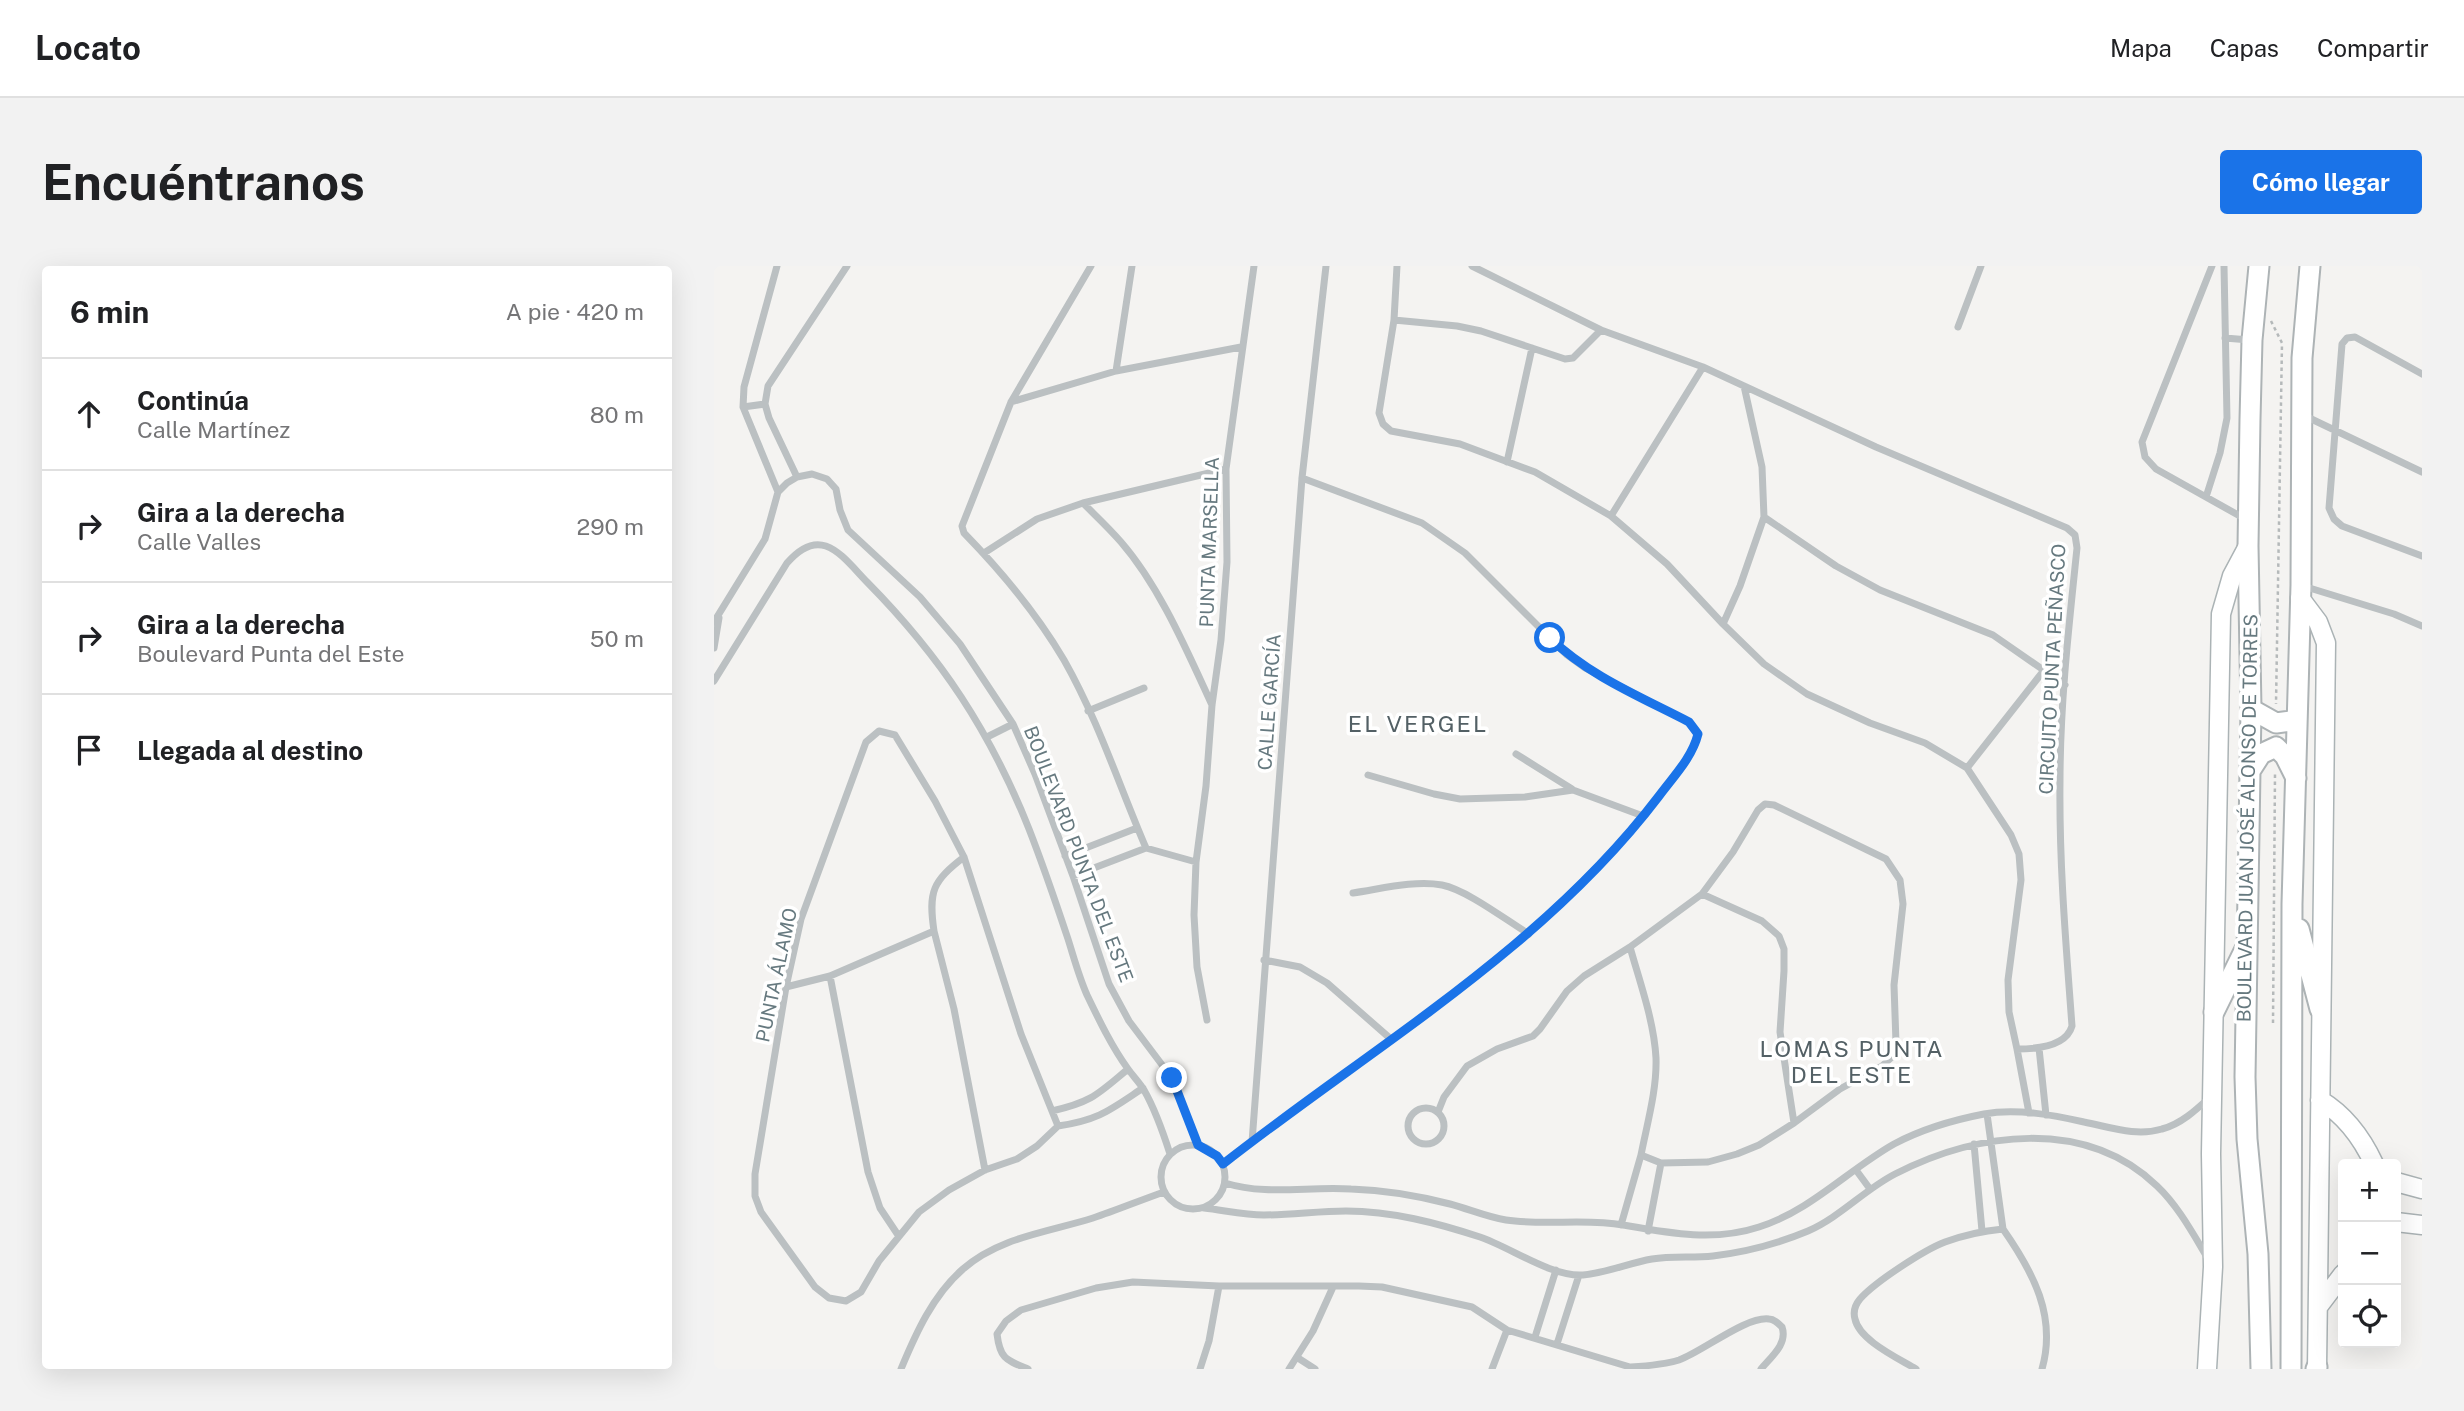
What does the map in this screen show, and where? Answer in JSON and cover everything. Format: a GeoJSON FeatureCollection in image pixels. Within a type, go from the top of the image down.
{"type":"FeatureCollection","features":[{"type":"Feature","properties":{"kind":"main road","name":"BOULEVARD JUAN JOSÉ ALONSO DE TORRES"},"geometry":{"type":"LineString","coordinates":[[2259,266],[2252,340],[2248,547],[2252,709],[2246,947],[2246,1139],[2258,1254],[2260,1369]]}},
{"type":"Feature","properties":{"kind":"main road"},"geometry":{"type":"LineString","coordinates":[[2291,1369],[2292,904],[2300,591],[2301,414],[2309,272]]}},
{"type":"Feature","properties":{"kind":"main road"},"geometry":{"type":"LineString","coordinates":[[2252,709],[2276,723],[2297,720]]}},
{"type":"Feature","properties":{"kind":"main road"},"geometry":{"type":"LineString","coordinates":[[2250,771],[2261,754],[2276,747],[2285,756],[2296,778]]}},
{"type":"Feature","properties":{"kind":"main road"},"geometry":{"type":"LineString","coordinates":[[2292,904],[2320,1009]]}},
{"type":"Feature","properties":{"kind":"main road"},"geometry":{"type":"LineString","coordinates":[[2214,1012],[2246,947]]}},
{"type":"Feature","properties":{"kind":"street"},"geometry":{"type":"LineString","coordinates":[[777,266],[744,387],[743,407],[778,492]]}},
{"type":"Feature","properties":{"kind":"street"},"geometry":{"type":"LineString","coordinates":[[714,622],[765,539],[778,492],[797,477],[765,404],[768,386],[847,266]]}},
{"type":"Feature","properties":{"kind":"street"},"geometry":{"type":"LineString","coordinates":[[1091,266],[1011,402],[964,519],[964,533],[1023,600],[1064,660],[1110,756],[1146,848]]}},
{"type":"Feature","properties":{"kind":"street"},"geometry":{"type":"LineString","coordinates":[[1116,371],[1132,266]]}},
{"type":"Feature","properties":{"kind":"street","name":"PUNTA MARSELLA"},"geometry":{"type":"LineString","coordinates":[[1207,1020],[1197,967],[1194,915],[1196,862],[1206,786],[1227,562],[1226,469],[1254,266]]}},
{"type":"Feature","properties":{"kind":"street","name":"CALLE GARCÍA"},"geometry":{"type":"LineString","coordinates":[[1252,1142],[1302,478],[1326,266]]}},
{"type":"Feature","properties":{"kind":"street"},"geometry":{"type":"LineString","coordinates":[[1396,266],[1394,320],[1379,413],[1383,424],[1391,430],[1460,444],[1535,472],[1611,516],[1667,564],[1763,664],[1807,694],[1870,723],[1925,743],[1967,768],[2011,835],[2019,854],[2021,880],[2008,980],[2010,1012],[2029,1113]]}},
{"type":"Feature","properties":{"kind":"street","name":"CIRCUITO PUNTA PEÑASCO"},"geometry":{"type":"LineString","coordinates":[[1472,266],[1601,330],[1703,367],[1876,447],[2067,528],[2075,536],[2077,548],[2060,779],[2061,873],[2072,1026],[2065,1038],[2039,1048],[2017,1049]]}},
{"type":"Feature","properties":{"kind":"street"},"geometry":{"type":"LineString","coordinates":[[1958,327],[1981,266]]}},
{"type":"Feature","properties":{"kind":"street"},"geometry":{"type":"LineString","coordinates":[[2212,266],[2142,442],[2145,457],[2156,469],[2249,521]]}},
{"type":"Feature","properties":{"kind":"street"},"geometry":{"type":"LineString","coordinates":[[2206,497],[2220,453],[2227,418],[2224,266]]}},
{"type":"Feature","properties":{"kind":"street"},"geometry":{"type":"LineString","coordinates":[[1394,320],[1481,331],[1565,359],[1573,358],[1601,330]]}},
{"type":"Feature","properties":{"kind":"street"},"geometry":{"type":"LineString","coordinates":[[2422,374],[2355,337],[2347,338],[2342,344],[2329,508],[2334,519],[2342,526],[2422,556]]}},
{"type":"Feature","properties":{"kind":"street"},"geometry":{"type":"LineString","coordinates":[[2225,338],[2252,340]]}},
{"type":"Feature","properties":{"kind":"street"},"geometry":{"type":"LineString","coordinates":[[1011,402],[1116,371],[1241,347]]}},
{"type":"Feature","properties":{"kind":"street"},"geometry":{"type":"LineString","coordinates":[[1507,461],[1532,348]]}},
{"type":"Feature","properties":{"kind":"street"},"geometry":{"type":"LineString","coordinates":[[1611,516],[1703,367]]}},
{"type":"Feature","properties":{"kind":"street"},"geometry":{"type":"LineString","coordinates":[[1723,625],[1741,586],[1764,517],[1762,467],[1745,386]]}},
{"type":"Feature","properties":{"kind":"street"},"geometry":{"type":"LineString","coordinates":[[743,407],[765,404]]}},
{"type":"Feature","properties":{"kind":"street"},"geometry":{"type":"LineString","coordinates":[[2301,414],[2422,472]]}},
{"type":"Feature","properties":{"kind":"street"},"geometry":{"type":"LineString","coordinates":[[984,554],[1037,519],[1083,503],[1226,469]]}},
{"type":"Feature","properties":{"kind":"street","name":"BOULEVARD PUNTA DEL ESTE"},"geometry":{"type":"LineString","coordinates":[[797,477],[813,474],[832,484],[836,489],[848,530],[920,597],[960,644],[1013,724],[1073,876],[1109,984],[1129,1021],[1172,1078],[1198,1145]]}},
{"type":"Feature","properties":{"kind":"street"},"geometry":{"type":"LineString","coordinates":[[1223,1164],[1392,1040],[1529,934],[1591,874],[1643,816],[1695,748],[1698,734],[1689,722],[1585,668],[1567,655],[1465,553],[1422,523],[1302,478]]}},
{"type":"Feature","properties":{"kind":"street"},"geometry":{"type":"LineString","coordinates":[[1083,503],[1122,543],[1149,583],[1180,638],[1212,705]]}},
{"type":"Feature","properties":{"kind":"street"},"geometry":{"type":"LineString","coordinates":[[1764,517],[1836,566],[1880,590],[1993,635],[2065,685]]}},
{"type":"Feature","properties":{"kind":"street","name":"BOULEVARD PUNTA DEL ESTE"},"geometry":{"type":"LineString","coordinates":[[714,681],[787,563],[807,546],[818,543],[833,549],[898,613],[938,661],[988,737],[1029,830],[1086,993],[1128,1069],[1143,1088],[1157,1114],[1170,1154]]}},
{"type":"Feature","properties":{"kind":"street"},"geometry":{"type":"LineString","coordinates":[[2207,1369],[2213,1267],[2211,1154],[2221,614],[2232,576],[2248,547]]}},
{"type":"Feature","properties":{"kind":"street"},"geometry":{"type":"LineString","coordinates":[[2300,591],[2394,614],[2422,626]]}},
{"type":"Feature","properties":{"kind":"street"},"geometry":{"type":"LineString","coordinates":[[2300,591],[2318,622],[2326,643],[2317,1368]]}},
{"type":"Feature","properties":{"kind":"street"},"geometry":{"type":"LineString","coordinates":[[714,648],[719,613]]}},
{"type":"Feature","properties":{"kind":"street","name":"CIRCUITO PUNTA PEÑASCO"},"geometry":{"type":"LineString","coordinates":[[1967,768],[2045,669]]}},
{"type":"Feature","properties":{"kind":"street"},"geometry":{"type":"LineString","coordinates":[[1088,711],[1144,688]]}},
{"type":"Feature","properties":{"kind":"street"},"geometry":{"type":"LineString","coordinates":[[988,737],[1013,724]]}},
{"type":"Feature","properties":{"kind":"street","name":"PUNTA ÁLAMO"},"geometry":{"type":"LineString","coordinates":[[879,731],[895,735],[935,801],[964,857],[1021,1034],[1058,1126],[1037,1146],[1017,1159],[985,1170],[949,1190],[919,1212],[879,1261],[861,1292],[846,1301],[829,1298],[814,1287],[761,1212],[755,1196],[755,1174],[786,987],[801,919],[866,742],[879,731]]}},
{"type":"Feature","properties":{"kind":"street"},"geometry":{"type":"LineString","coordinates":[[1516,754],[1573,790],[1643,816]]}},
{"type":"Feature","properties":{"kind":"street"},"geometry":{"type":"LineString","coordinates":[[1368,775],[1460,799],[1525,797],[1573,790]]}},
{"type":"Feature","properties":{"kind":"street"},"geometry":{"type":"LineString","coordinates":[[1438,1112],[1423,1107],[1411,1115],[1408,1130],[1415,1140],[1426,1144],[1438,1140],[1444,1126],[1438,1112],[1444,1097],[1475,1059],[1533,1036],[1567,991],[1601,963],[1630,947],[1702,894],[1734,852],[1758,810],[1765,804],[1774,805],[1886,859],[1900,880],[1903,904],[1894,985],[1896,1043],[1892,1057],[1882,1066],[1840,1089],[1794,1123],[1737,1154],[1709,1162],[1661,1163],[1641,1155]]}},
{"type":"Feature","properties":{"kind":"street"},"geometry":{"type":"LineString","coordinates":[[1065,856],[1138,828]]}},
{"type":"Feature","properties":{"kind":"street"},"geometry":{"type":"LineString","coordinates":[[1073,876],[1146,848],[1196,862]]}},
{"type":"Feature","properties":{"kind":"street"},"geometry":{"type":"LineString","coordinates":[[964,857],[942,874],[933,894],[931,913],[954,1009],[985,1170]]}},
{"type":"Feature","properties":{"kind":"street"},"geometry":{"type":"LineString","coordinates":[[1353,893],[1409,885],[1442,886],[1475,900],[1529,934]]}},
{"type":"Feature","properties":{"kind":"street"},"geometry":{"type":"LineString","coordinates":[[1702,894],[1762,921],[1779,936],[1784,949],[1780,1043],[1794,1123]]}},
{"type":"Feature","properties":{"kind":"street"},"geometry":{"type":"LineString","coordinates":[[786,987],[830,976],[934,931]]}},
{"type":"Feature","properties":{"kind":"street"},"geometry":{"type":"LineString","coordinates":[[1621,1224],[1641,1155],[1654,1090],[1656,1059],[1652,1029],[1630,947]]}},
{"type":"Feature","properties":{"kind":"street"},"geometry":{"type":"LineString","coordinates":[[1264,960],[1300,967],[1327,983],[1392,1040]]}},
{"type":"Feature","properties":{"kind":"street"},"geometry":{"type":"LineString","coordinates":[[830,976],[868,1172],[880,1208],[898,1235]]}},
{"type":"Feature","properties":{"kind":"street"},"geometry":{"type":"LineString","coordinates":[[2039,1048],[2046,1115]]}},
{"type":"Feature","properties":{"kind":"street"},"geometry":{"type":"LineString","coordinates":[[1052,1111],[1079,1105],[1093,1098],[1128,1069]]}},
{"type":"Feature","properties":{"kind":"street"},"geometry":{"type":"LineString","coordinates":[[1058,1126],[1098,1118],[1143,1088]]}},
{"type":"Feature","properties":{"kind":"street"},"geometry":{"type":"LineString","coordinates":[[1225,1183],[1246,1190],[1352,1189],[1428,1199],[1508,1220],[1544,1224],[1621,1224],[1648,1231],[1702,1236],[1730,1234],[1761,1227],[1787,1215],[1894,1144],[1937,1126],[1987,1114],[2029,1113],[2132,1132],[2149,1132],[2165,1129],[2182,1120],[2213,1094]]}},
{"type":"Feature","properties":{"kind":"street"},"geometry":{"type":"LineString","coordinates":[[2320,1100],[2338,1111],[2355,1131],[2371,1159]]}},
{"type":"Feature","properties":{"kind":"street"},"geometry":{"type":"LineString","coordinates":[[1987,1114],[2003,1229],[2024,1259],[2045,1311],[2048,1334],[2042,1369]]}},
{"type":"Feature","properties":{"kind":"street"},"geometry":{"type":"LineString","coordinates":[[1204,1208],[1221,1194],[1225,1183],[1223,1164],[1217,1156],[1198,1145],[1183,1146],[1170,1154],[1163,1166],[1161,1179],[1164,1192],[1181,1208],[1262,1215],[1349,1211],[1430,1221],[1485,1238],[1556,1270],[1579,1275],[1656,1259],[1712,1256],[1769,1245],[1811,1230],[1870,1189],[1925,1159],[1992,1140],[2036,1138],[2065,1140],[2103,1150],[2131,1165],[2157,1186],[2183,1216],[2213,1267]]}},
{"type":"Feature","properties":{"kind":"street"},"geometry":{"type":"LineString","coordinates":[[1974,1144],[1982,1231]]}},
{"type":"Feature","properties":{"kind":"street"},"geometry":{"type":"LineString","coordinates":[[1648,1231],[1661,1163]]}},
{"type":"Feature","properties":{"kind":"street"},"geometry":{"type":"LineString","coordinates":[[1856,1170],[1870,1189]]}},
{"type":"Feature","properties":{"kind":"street"},"geometry":{"type":"LineString","coordinates":[[2401,1183],[2422,1189]]}},
{"type":"Feature","properties":{"kind":"street"},"geometry":{"type":"LineString","coordinates":[[901,1369],[912,1341],[935,1301],[962,1269],[976,1259],[1015,1239],[1093,1217],[1164,1192]]}},
{"type":"Feature","properties":{"kind":"street"},"geometry":{"type":"LineString","coordinates":[[2401,1223],[2422,1225]]}},
{"type":"Feature","properties":{"kind":"street"},"geometry":{"type":"LineString","coordinates":[[1916,1369],[1865,1337],[1854,1316],[1856,1306],[1872,1288],[1924,1253],[1944,1243],[1982,1231],[2003,1229]]}},
{"type":"Feature","properties":{"kind":"street"},"geometry":{"type":"LineString","coordinates":[[1535,1337],[1556,1270]]}},
{"type":"Feature","properties":{"kind":"street"},"geometry":{"type":"LineString","coordinates":[[1557,1344],[1579,1275]]}},
{"type":"Feature","properties":{"kind":"street"},"geometry":{"type":"LineString","coordinates":[[2318,1307],[2338,1281]]}},
{"type":"Feature","properties":{"kind":"street"},"geometry":{"type":"LineString","coordinates":[[1028,1369],[1006,1361],[999,1349],[997,1334],[1006,1321],[1021,1310],[1096,1288],[1133,1282],[1219,1286],[1382,1287],[1472,1307],[1507,1330],[1557,1344],[1608,1366],[1650,1366],[1680,1359],[1744,1326],[1772,1319],[1782,1327],[1783,1340],[1779,1349],[1761,1369]]}},
{"type":"Feature","properties":{"kind":"street"},"geometry":{"type":"LineString","coordinates":[[1200,1369],[1209,1341],[1219,1286]]}},
{"type":"Feature","properties":{"kind":"street"},"geometry":{"type":"LineString","coordinates":[[1289,1369],[1298,1358],[1333,1287]]}},
{"type":"Feature","properties":{"kind":"street"},"geometry":{"type":"LineString","coordinates":[[1492,1369],[1507,1330]]}},
{"type":"Feature","properties":{"kind":"street"},"geometry":{"type":"LineString","coordinates":[[1298,1358],[1315,1369]]}},
{"type":"Feature","properties":{"kind":"path"},"geometry":{"type":"LineString","coordinates":[[2270,318],[2282,343],[2276,723]]}},
{"type":"Feature","properties":{"kind":"path"},"geometry":{"type":"LineString","coordinates":[[2273,1035],[2275,775]]}},
{"type":"Feature","properties":{"kind":"district","name":"EL VERGEL"},"geometry":{"type":"Point","coordinates":[1418,724]}},
{"type":"Feature","properties":{"kind":"district","name":"LOMAS PUNTA DEL ESTE"},"geometry":{"type":"Point","coordinates":[1852,1062]}},
{"type":"Feature","properties":{"kind":"route"},"geometry":{"type":"LineString","coordinates":[[1172,1078],[1198,1145],[1208,1149],[1223,1164],[1392,1040],[1529,934],[1591,874],[1643,816],[1695,748],[1698,734],[1689,722],[1585,668],[1550,638]]}}]}
